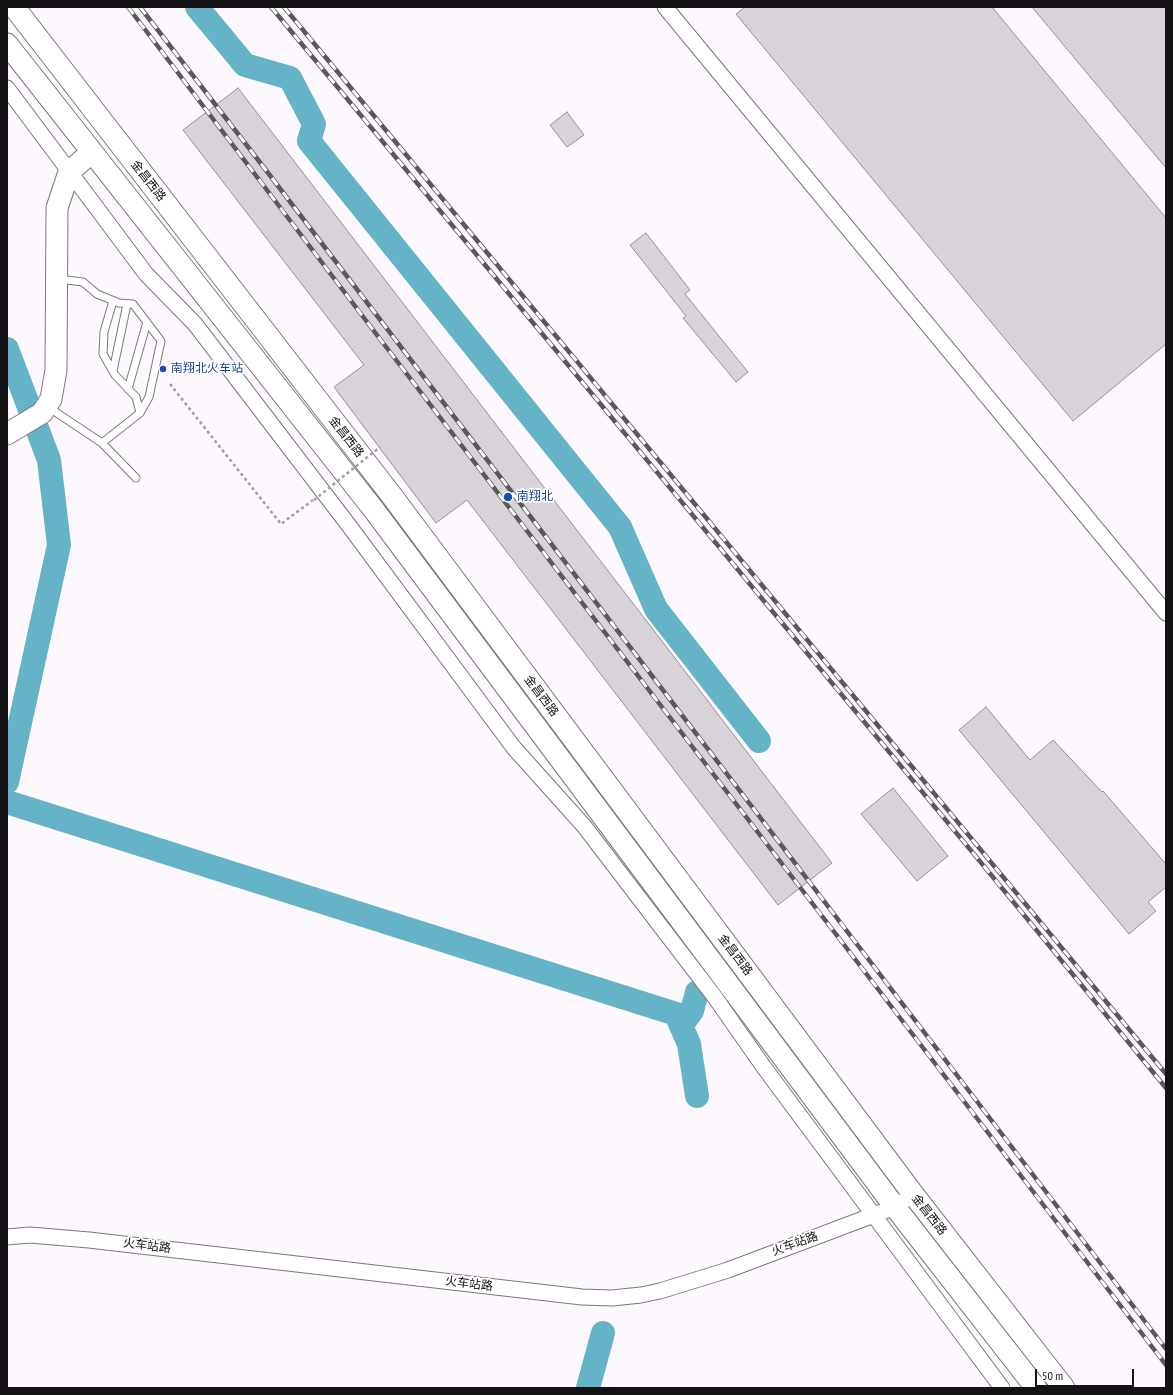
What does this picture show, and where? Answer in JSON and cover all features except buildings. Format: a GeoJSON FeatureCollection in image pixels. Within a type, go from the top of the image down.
{"type":"FeatureCollection","features":[{"type":"Feature","properties":{"kind":"main road","name":"金昌西路"},"geometry":{"type":"LineString","coordinates":[[14,7],[397,502],[913,1194],[1064,1388]]}},
{"type":"Feature","properties":{"kind":"main road","name":"金昌西路"},"geometry":{"type":"LineString","coordinates":[[7,44],[374,510],[895,1207],[1036,1388]]}},
{"type":"Feature","properties":{"kind":"main road"},"geometry":{"type":"LineString","coordinates":[[10,432],[44,410],[50,399],[56,370],[57,208],[69,172],[92,152]]}},
{"type":"Feature","properties":{"kind":"street"},"geometry":{"type":"LineString","coordinates":[[665,7],[1166,613]]}},
{"type":"Feature","properties":{"kind":"street"},"geometry":{"type":"LineString","coordinates":[[7,88],[146,274],[195,324],[350,527],[514,748],[584,826],[714,996],[763,1066],[873,1216],[1002,1388]]}},
{"type":"Feature","properties":{"kind":"street","name":"火车站路"},"geometry":{"type":"LineString","coordinates":[[7,1237],[30,1235],[88,1240],[582,1297],[612,1298],[642,1295],[698,1280],[873,1216],[895,1207],[913,1194]]}},
{"type":"Feature","properties":{"kind":"lane"},"geometry":{"type":"LineString","coordinates":[[57,279],[83,282],[97,294],[119,303],[133,304],[161,341],[149,397],[140,413],[102,443]]}},
{"type":"Feature","properties":{"kind":"lane"},"geometry":{"type":"LineString","coordinates":[[113,301],[104,332],[103,354],[113,371],[136,397],[140,413]]}},
{"type":"Feature","properties":{"kind":"lane"},"geometry":{"type":"LineString","coordinates":[[113,371],[127,304]]}},
{"type":"Feature","properties":{"kind":"lane"},"geometry":{"type":"LineString","coordinates":[[128,389],[147,322]]}},
{"type":"Feature","properties":{"kind":"lane"},"geometry":{"type":"LineString","coordinates":[[44,410],[102,443],[136,478]]}},
{"type":"Feature","properties":{"kind":"path"},"geometry":{"type":"LineString","coordinates":[[170,384],[281,524],[380,448]]}},
{"type":"Feature","properties":{"kind":"waterway"},"geometry":{"type":"LineString","coordinates":[[197,7],[245,65],[290,78],[314,124],[309,141],[620,527],[656,609],[759,741]]}},
{"type":"Feature","properties":{"kind":"waterway"},"geometry":{"type":"LineString","coordinates":[[7,349],[49,460],[59,545],[7,782]]}},
{"type":"Feature","properties":{"kind":"waterway"},"geometry":{"type":"LineString","coordinates":[[7,802],[676,1014],[689,1044],[697,1096]]}},
{"type":"Feature","properties":{"kind":"waterway"},"geometry":{"type":"LineString","coordinates":[[681,1026],[692,1011],[697,992]]}},
{"type":"Feature","properties":{"kind":"waterway"},"geometry":{"type":"LineString","coordinates":[[588,1388],[603,1333]]}},
{"type":"Feature","properties":{"kind":"railway"},"geometry":{"type":"LineString","coordinates":[[128,7],[380,339],[1166,1365]]}},
{"type":"Feature","properties":{"kind":"railway"},"geometry":{"type":"LineString","coordinates":[[140,7],[1166,1349]]}},
{"type":"Feature","properties":{"kind":"railway"},"geometry":{"type":"LineString","coordinates":[[271,7],[983,865],[1166,1088]]}},
{"type":"Feature","properties":{"kind":"railway"},"geometry":{"type":"LineString","coordinates":[[284,7],[1166,1074]]}},
{"type":"Feature","properties":{"kind":"place","name":"南翔北火车站"},"geometry":{"type":"Point","coordinates":[163,369]}},
{"type":"Feature","properties":{"kind":"place","name":"南翔北"},"geometry":{"type":"Point","coordinates":[508,497]}}]}
